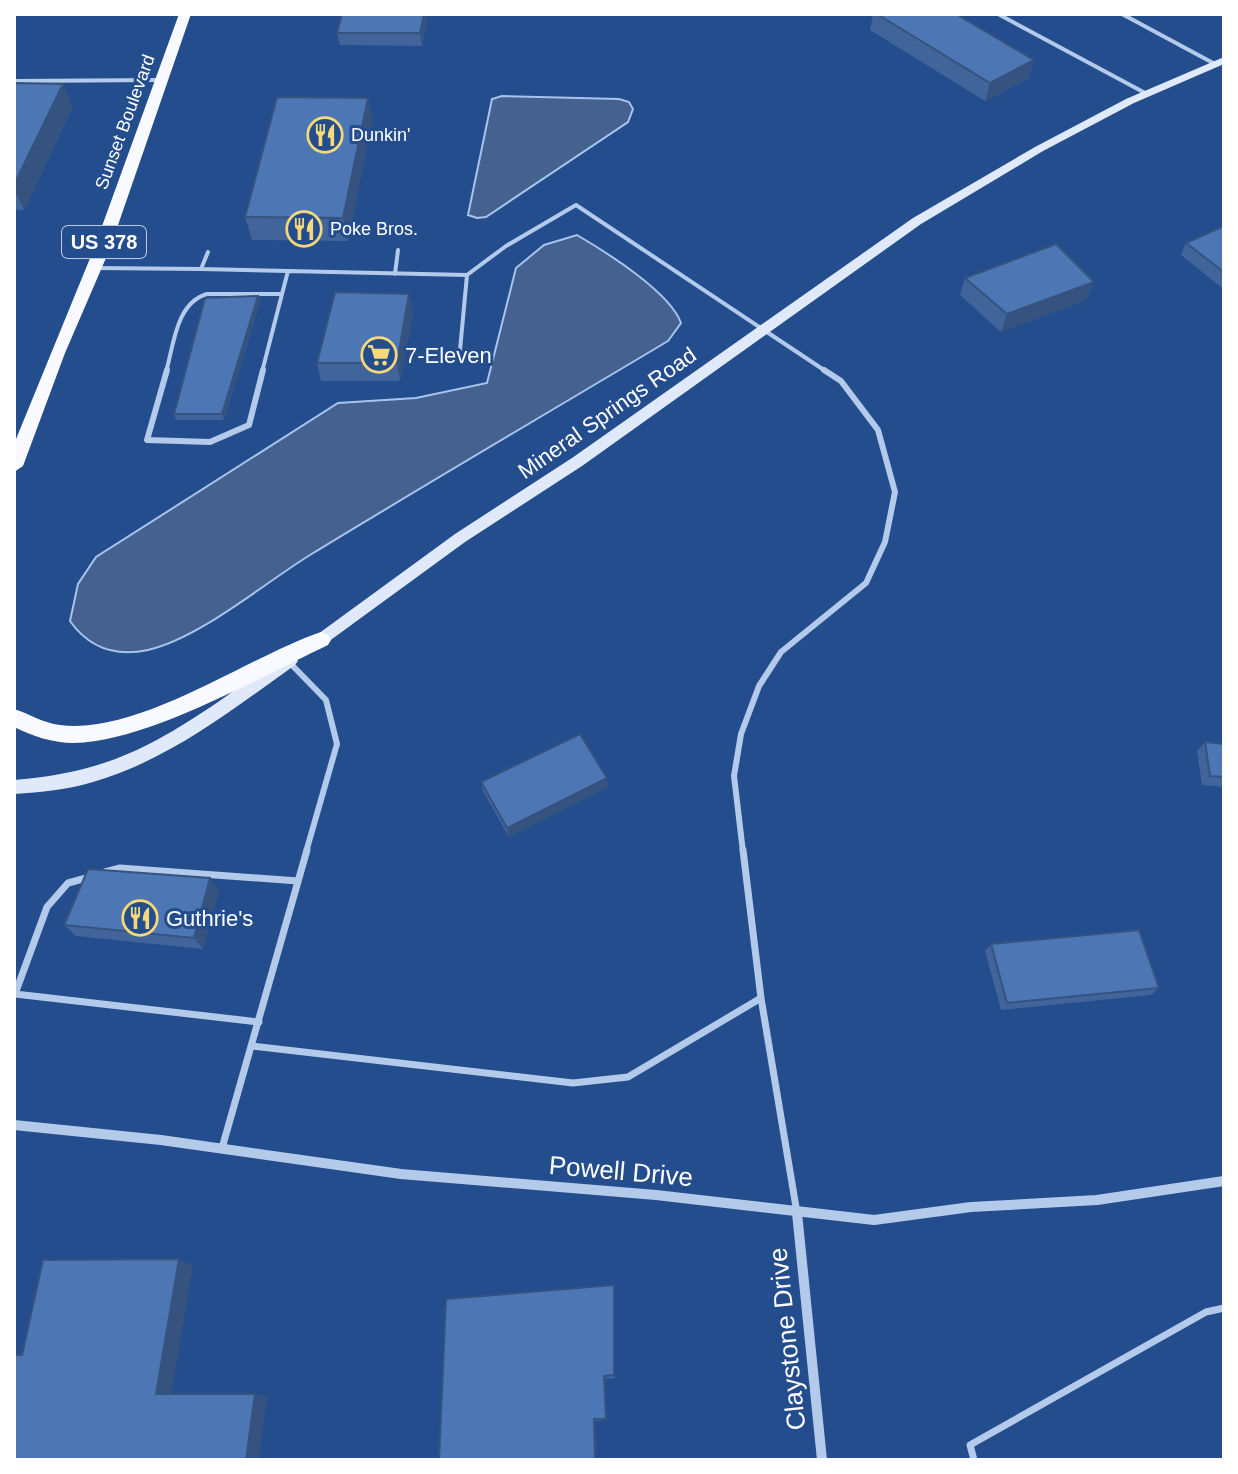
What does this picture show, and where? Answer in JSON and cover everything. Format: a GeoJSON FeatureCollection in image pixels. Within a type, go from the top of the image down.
{"type":"FeatureCollection","features":[{"type":"Feature","properties":{"kind":"main road","name":"Sunset Boulevard"},"geometry":{"type":"LineString","coordinates":[[14,466],[18,447],[94,268],[185,14]]}},
{"type":"Feature","properties":{"kind":"main road"},"geometry":{"type":"LineString","coordinates":[[14,717],[42,730],[76,735],[121,726],[194,698],[321,640]]}},
{"type":"Feature","properties":{"kind":"street","name":"Mineral Springs Road"},"geometry":{"type":"LineString","coordinates":[[14,787],[94,777],[150,755],[321,640],[460,538],[577,462],[917,221],[1039,149],[1147,94],[1219,62]]}},
{"type":"Feature","properties":{"kind":"street","name":"Powell Drive"},"geometry":{"type":"LineString","coordinates":[[14,1125],[222,1148],[401,1174],[656,1195],[874,1220],[971,1207],[1097,1200],[1224,1181]]}},
{"type":"Feature","properties":{"kind":"street","name":"Claystone Drive"},"geometry":{"type":"LineString","coordinates":[[797,1213],[822,1460]]}},
{"type":"Feature","properties":{"kind":"lane"},"geometry":{"type":"LineString","coordinates":[[998,14],[1147,94]]}},
{"type":"Feature","properties":{"kind":"lane"},"geometry":{"type":"LineString","coordinates":[[1122,14],[1219,62]]}},
{"type":"Feature","properties":{"kind":"lane"},"geometry":{"type":"LineString","coordinates":[[14,81],[161,80]]}},
{"type":"Feature","properties":{"kind":"lane"},"geometry":{"type":"LineString","coordinates":[[94,268],[467,275],[506,246],[576,205],[841,381],[878,430],[895,492],[885,542],[866,583],[781,652],[759,686],[741,734],[734,776],[761,998],[797,1213]]}},
{"type":"Feature","properties":{"kind":"lane"},"geometry":{"type":"LineString","coordinates":[[395,274],[398,250]]}},
{"type":"Feature","properties":{"kind":"lane"},"geometry":{"type":"LineString","coordinates":[[201,269],[208,252]]}},
{"type":"Feature","properties":{"kind":"lane"},"geometry":{"type":"LineString","coordinates":[[283,294],[207,294],[196,297],[185,306],[147,440],[210,442],[249,425],[283,294],[288,271]]}},
{"type":"Feature","properties":{"kind":"lane"},"geometry":{"type":"LineString","coordinates":[[460,350],[467,275]]}},
{"type":"Feature","properties":{"kind":"lane"},"geometry":{"type":"LineString","coordinates":[[222,1148],[337,744],[326,700],[289,662]]}},
{"type":"Feature","properties":{"kind":"lane"},"geometry":{"type":"LineString","coordinates":[[259,1022],[15,994],[47,907],[68,883],[120,868],[298,881]]}},
{"type":"Feature","properties":{"kind":"lane"},"geometry":{"type":"LineString","coordinates":[[252,1046],[573,1083],[628,1077],[761,998]]}},
{"type":"Feature","properties":{"kind":"lane"},"geometry":{"type":"LineString","coordinates":[[974,1460],[970,1445],[1206,1312],[1224,1308]]}},
{"type":"Feature","properties":{"kind":"water"},"geometry":{"type":"Polygon","coordinates":[[[502,96],[619,99],[629,102],[633,109],[628,122],[486,217],[477,218],[468,215],[492,99],[502,96]]]}},
{"type":"Feature","properties":{"kind":"water"},"geometry":{"type":"Polygon","coordinates":[[[577,235],[636,274],[675,311],[681,323],[668,341],[310,555],[210,622],[168,644],[136,652],[114,651],[94,644],[70,621],[78,584],[96,557],[338,403],[416,398],[487,383],[516,268],[544,245],[577,235]]]}},
{"type":"Feature","properties":{"kind":"building"},"geometry":{"type":"Polygon","coordinates":[[[342,14],[424,14],[420,33],[337,33],[342,14]]]}},
{"type":"Feature","properties":{"kind":"building"},"geometry":{"type":"Polygon","coordinates":[[[877,14],[956,14],[1034,60],[990,83],[877,14]]]}},
{"type":"Feature","properties":{"kind":"building"},"geometry":{"type":"Polygon","coordinates":[[[14,83],[63,84],[14,185],[14,83]]]}},
{"type":"Feature","properties":{"kind":"building"},"geometry":{"type":"Polygon","coordinates":[[[277,97],[368,98],[343,218],[245,217],[277,97]]]}},
{"type":"Feature","properties":{"kind":"building"},"geometry":{"type":"Polygon","coordinates":[[[1224,226],[1224,272],[1186,243],[1224,226]]]}},
{"type":"Feature","properties":{"kind":"building"},"geometry":{"type":"Polygon","coordinates":[[[1056,244],[1094,282],[1007,314],[965,278],[1056,244]]]}},
{"type":"Feature","properties":{"kind":"building"},"geometry":{"type":"Polygon","coordinates":[[[335,292],[409,294],[397,363],[317,363],[335,292]]]}},
{"type":"Feature","properties":{"kind":"building"},"geometry":{"type":"Polygon","coordinates":[[[258,296],[222,414],[174,414],[205,298],[258,296]]]}},
{"type":"Feature","properties":{"kind":"building"},"geometry":{"type":"Polygon","coordinates":[[[580,734],[607,778],[507,828],[481,782],[580,734]]]}},
{"type":"Feature","properties":{"kind":"building"},"geometry":{"type":"Polygon","coordinates":[[[1205,742],[1224,744],[1224,777],[1210,776],[1205,742]]]}},
{"type":"Feature","properties":{"kind":"building"},"geometry":{"type":"Polygon","coordinates":[[[88,869],[210,878],[194,938],[64,925],[88,869]]]}},
{"type":"Feature","properties":{"kind":"building"},"geometry":{"type":"Polygon","coordinates":[[[1139,930],[1159,988],[1007,1003],[991,944],[1139,930]]]}},
{"type":"Feature","properties":{"kind":"building"},"geometry":{"type":"Polygon","coordinates":[[[179,1259],[156,1394],[255,1394],[246,1460],[14,1460],[14,1355],[22,1355],[43,1260],[179,1259]]]}},
{"type":"Feature","properties":{"kind":"building"},"geometry":{"type":"Polygon","coordinates":[[[614,1285],[614,1375],[604,1376],[606,1419],[594,1419],[595,1460],[439,1460],[446,1299],[614,1285]]]}},
{"type":"Feature","properties":{"kind":"place","name":"Dunkin'"},"geometry":{"type":"Point","coordinates":[325,135]}},
{"type":"Feature","properties":{"kind":"place","name":"Poke Bros."},"geometry":{"type":"Point","coordinates":[304,229]}},
{"type":"Feature","properties":{"kind":"place","name":"7-Eleven"},"geometry":{"type":"Point","coordinates":[379,355]}},
{"type":"Feature","properties":{"kind":"place","name":"Guthrie's"},"geometry":{"type":"Point","coordinates":[140,918]}}]}
